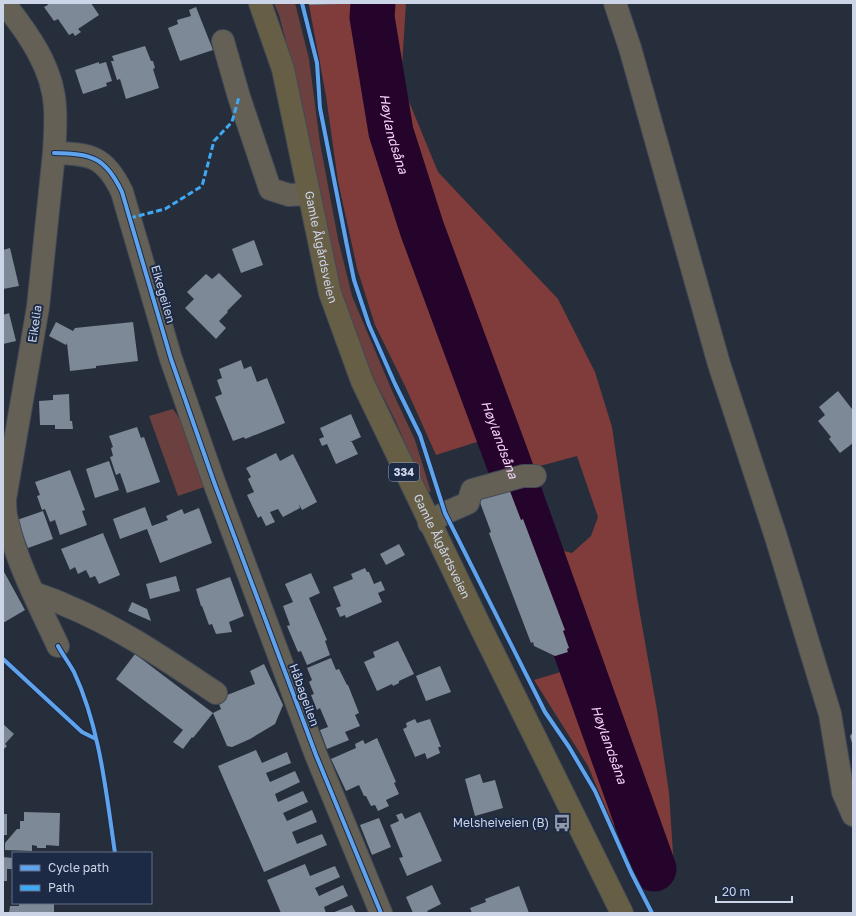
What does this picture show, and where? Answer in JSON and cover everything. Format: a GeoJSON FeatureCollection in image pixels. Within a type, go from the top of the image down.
{"type":"FeatureCollection","features":[{"type":"Feature","properties":{"kind":"main road","name":"Gamle Ålgårdsveien"},"geometry":{"type":"LineString","coordinates":[[260,3],[283,69],[330,293],[362,381],[429,523],[622,913]]}},
{"type":"Feature","properties":{"kind":"street","name":"Eikelia"},"geometry":{"type":"LineString","coordinates":[[4,3],[23,28],[46,70],[52,88],[56,113],[54,153],[38,307],[5,499],[6,519],[24,571],[58,646]]}},
{"type":"Feature","properties":{"kind":"street"},"geometry":{"type":"LineString","coordinates":[[615,3],[630,48],[719,364],[776,537],[830,714],[853,815]]}},
{"type":"Feature","properties":{"kind":"street"},"geometry":{"type":"LineString","coordinates":[[223,41],[239,97],[270,189],[289,195],[309,194]]}},
{"type":"Feature","properties":{"kind":"street","name":"Eikegeilen"},"geometry":{"type":"LineString","coordinates":[[54,153],[78,154],[92,157],[104,165],[114,176],[122,192],[171,358],[214,482]]}},
{"type":"Feature","properties":{"kind":"street"},"geometry":{"type":"LineString","coordinates":[[429,523],[445,513],[468,503],[472,490],[521,477]]}},
{"type":"Feature","properties":{"kind":"street","name":"Håbageilen"},"geometry":{"type":"LineString","coordinates":[[214,482],[316,755],[381,913]]}},
{"type":"Feature","properties":{"kind":"street"},"geometry":{"type":"LineString","coordinates":[[34,593],[66,605],[106,624],[155,652],[216,693]]}},
{"type":"Feature","properties":{"kind":"shaded area"},"geometry":{"type":"Polygon","coordinates":[[[274,3],[295,3],[309,59],[320,143],[338,239],[352,296],[393,393],[415,440],[431,492],[425,491],[396,422],[372,375],[339,289],[294,72],[279,15],[274,3]]]}},
{"type":"Feature","properties":{"kind":"shaded area"},"geometry":{"type":"Polygon","coordinates":[[[406,3],[401,82],[438,172],[558,299],[595,372],[612,427],[637,597],[657,710],[669,793],[674,868],[641,867],[610,819],[588,766],[534,680],[584,665],[547,562],[552,548],[572,553],[591,536],[598,517],[577,456],[525,470],[496,475],[480,441],[436,455],[406,388],[375,325],[357,268],[338,181],[326,96],[309,5],[406,3]]]}},
{"type":"Feature","properties":{"kind":"shaded area"},"geometry":{"type":"Polygon","coordinates":[[[173,409],[180,419],[207,486],[178,496],[149,416],[173,409]]]}},
{"type":"Feature","properties":{"kind":"building"},"geometry":{"type":"Polygon","coordinates":[[[47,3],[91,3],[99,15],[78,29],[81,32],[75,36],[73,33],[69,35],[58,19],[54,21],[44,7],[48,5],[47,3]]]}},
{"type":"Feature","properties":{"kind":"building"},"geometry":{"type":"Polygon","coordinates":[[[309,3],[340,3],[340,4],[309,5],[309,3]]]}},
{"type":"Feature","properties":{"kind":"building"},"geometry":{"type":"Polygon","coordinates":[[[196,7],[213,50],[180,61],[168,28],[178,24],[177,20],[191,16],[189,10],[196,7]]]}},
{"type":"Feature","properties":{"kind":"building"},"geometry":{"type":"Polygon","coordinates":[[[145,46],[151,61],[153,61],[155,68],[153,69],[159,88],[126,99],[120,79],[117,80],[111,61],[114,61],[112,56],[145,46]]]}},
{"type":"Feature","properties":{"kind":"building"},"geometry":{"type":"Polygon","coordinates":[[[99,62],[99,64],[106,62],[112,81],[106,83],[107,86],[83,94],[75,70],[99,62]]]}},
{"type":"Feature","properties":{"kind":"building"},"geometry":{"type":"Polygon","coordinates":[[[254,240],[263,265],[241,273],[232,249],[254,240]]]}},
{"type":"Feature","properties":{"kind":"building"},"geometry":{"type":"Polygon","coordinates":[[[10,248],[19,286],[3,289],[3,250],[10,248]]]}},
{"type":"Feature","properties":{"kind":"building"},"geometry":{"type":"Polygon","coordinates":[[[219,273],[242,296],[219,321],[226,328],[216,339],[185,308],[194,299],[187,292],[206,274],[212,279],[219,273]]]}},
{"type":"Feature","properties":{"kind":"building"},"geometry":{"type":"Polygon","coordinates":[[[9,313],[16,341],[3,344],[3,315],[9,313]]]}},
{"type":"Feature","properties":{"kind":"building"},"geometry":{"type":"Polygon","coordinates":[[[56,322],[73,331],[75,328],[133,322],[138,361],[70,371],[67,343],[66,345],[49,336],[56,322]]]}},
{"type":"Feature","properties":{"kind":"building"},"geometry":{"type":"Polygon","coordinates":[[[241,360],[244,369],[251,366],[257,382],[267,378],[285,423],[245,439],[244,437],[233,441],[215,397],[222,394],[217,380],[222,378],[219,369],[241,360]]]}},
{"type":"Feature","properties":{"kind":"building"},"geometry":{"type":"Polygon","coordinates":[[[838,391],[852,409],[853,408],[853,443],[840,453],[829,439],[831,437],[818,421],[825,415],[819,407],[838,391]]]}},
{"type":"Feature","properties":{"kind":"building"},"geometry":{"type":"Polygon","coordinates":[[[69,394],[70,421],[72,421],[73,429],[55,429],[55,425],[40,425],[39,401],[53,400],[53,395],[69,394]]]}},
{"type":"Feature","properties":{"kind":"building"},"geometry":{"type":"Polygon","coordinates":[[[351,414],[361,437],[350,442],[352,442],[358,454],[336,464],[327,444],[322,446],[319,439],[324,437],[320,428],[351,414]]]}},
{"type":"Feature","properties":{"kind":"building"},"geometry":{"type":"Polygon","coordinates":[[[137,427],[141,438],[144,437],[160,482],[127,493],[120,473],[116,475],[110,457],[113,456],[111,448],[113,447],[109,436],[137,427]]]}},
{"type":"Feature","properties":{"kind":"building"},"geometry":{"type":"Polygon","coordinates":[[[276,453],[280,461],[293,454],[317,502],[302,510],[299,504],[300,508],[283,517],[278,509],[270,512],[275,522],[266,526],[261,516],[258,518],[247,495],[254,492],[248,479],[251,477],[246,468],[276,453]]]}},
{"type":"Feature","properties":{"kind":"building"},"geometry":{"type":"Polygon","coordinates":[[[109,461],[119,490],[95,498],[86,469],[109,461]]]}},
{"type":"Feature","properties":{"kind":"building"},"geometry":{"type":"Polygon","coordinates":[[[70,470],[85,510],[82,511],[87,525],[60,535],[55,520],[50,522],[45,509],[42,510],[37,496],[40,495],[35,482],[70,470]]]}},
{"type":"Feature","properties":{"kind":"building"},"geometry":{"type":"Polygon","coordinates":[[[508,486],[521,520],[523,519],[565,630],[563,631],[569,648],[567,649],[568,652],[555,656],[534,646],[533,642],[531,643],[489,533],[491,532],[478,497],[508,486]]]}},
{"type":"Feature","properties":{"kind":"building"},"geometry":{"type":"Polygon","coordinates":[[[145,507],[152,526],[168,520],[166,516],[182,509],[184,514],[199,508],[212,543],[160,563],[147,529],[120,539],[113,519],[145,507]]]}},
{"type":"Feature","properties":{"kind":"building"},"geometry":{"type":"Polygon","coordinates":[[[43,511],[53,539],[28,548],[17,520],[43,511]]]}},
{"type":"Feature","properties":{"kind":"building"},"geometry":{"type":"Polygon","coordinates":[[[103,533],[120,575],[99,584],[95,576],[90,578],[86,570],[78,574],[75,567],[70,570],[61,549],[103,533]]]}},
{"type":"Feature","properties":{"kind":"building"},"geometry":{"type":"Polygon","coordinates":[[[399,544],[405,555],[386,565],[380,554],[399,544]]]}},
{"type":"Feature","properties":{"kind":"building"},"geometry":{"type":"Polygon","coordinates":[[[365,568],[367,572],[369,572],[374,584],[381,581],[385,590],[378,593],[382,602],[346,618],[345,615],[340,617],[336,608],[341,606],[333,587],[353,579],[351,574],[365,568]]]}},
{"type":"Feature","properties":{"kind":"building"},"geometry":{"type":"Polygon","coordinates":[[[3,570],[25,610],[3,623],[3,570]]]}},
{"type":"Feature","properties":{"kind":"building"},"geometry":{"type":"Polygon","coordinates":[[[311,573],[320,593],[309,598],[327,640],[325,641],[330,655],[307,665],[301,651],[298,652],[287,626],[290,625],[283,606],[293,602],[285,584],[311,573]]]}},
{"type":"Feature","properties":{"kind":"building"},"geometry":{"type":"Polygon","coordinates":[[[176,576],[180,591],[150,599],[146,584],[176,576]]]}},
{"type":"Feature","properties":{"kind":"building"},"geometry":{"type":"Polygon","coordinates":[[[230,577],[244,616],[229,622],[232,632],[216,634],[212,624],[209,625],[196,589],[230,577]]]}},
{"type":"Feature","properties":{"kind":"building"},"geometry":{"type":"Polygon","coordinates":[[[132,602],[147,609],[151,621],[128,611],[132,602]]]}},
{"type":"Feature","properties":{"kind":"building"},"geometry":{"type":"Polygon","coordinates":[[[398,641],[414,674],[399,681],[399,683],[393,686],[392,684],[377,691],[364,662],[375,657],[373,652],[398,641]]]}},
{"type":"Feature","properties":{"kind":"building"},"geometry":{"type":"Polygon","coordinates":[[[135,654],[213,713],[183,749],[173,742],[183,730],[116,679],[135,654]]]}},
{"type":"Feature","properties":{"kind":"building"},"geometry":{"type":"Polygon","coordinates":[[[331,658],[336,670],[339,669],[348,685],[359,713],[355,715],[360,726],[345,732],[349,740],[327,749],[320,730],[328,727],[320,708],[317,710],[311,695],[314,694],[309,682],[312,680],[307,668],[331,658]]]}},
{"type":"Feature","properties":{"kind":"building"},"geometry":{"type":"Polygon","coordinates":[[[264,664],[283,705],[275,724],[250,739],[232,747],[227,746],[213,713],[221,709],[217,699],[255,684],[250,671],[264,664]]]}},
{"type":"Feature","properties":{"kind":"building"},"geometry":{"type":"Polygon","coordinates":[[[440,666],[451,692],[426,701],[416,676],[440,666]]]}},
{"type":"Feature","properties":{"kind":"building"},"geometry":{"type":"Polygon","coordinates":[[[415,719],[417,723],[430,719],[441,747],[438,747],[440,753],[427,759],[425,753],[415,757],[403,729],[407,727],[406,723],[415,719]]]}},
{"type":"Feature","properties":{"kind":"building"},"geometry":{"type":"Polygon","coordinates":[[[3,724],[14,734],[5,744],[7,746],[3,750],[3,724]]]}},
{"type":"Feature","properties":{"kind":"building"},"geometry":{"type":"Polygon","coordinates":[[[853,732],[853,747],[850,736],[853,732]]]}},
{"type":"Feature","properties":{"kind":"building"},"geometry":{"type":"Polygon","coordinates":[[[377,738],[396,782],[394,783],[399,794],[386,800],[389,806],[378,811],[375,805],[371,806],[359,785],[346,791],[331,759],[356,748],[355,744],[363,740],[365,744],[377,738]]]}},
{"type":"Feature","properties":{"kind":"building"},"geometry":{"type":"Polygon","coordinates":[[[256,750],[262,763],[287,752],[291,763],[266,773],[270,782],[295,771],[300,782],[275,794],[278,802],[303,791],[308,802],[283,813],[287,821],[312,810],[317,822],[292,832],[297,844],[322,834],[327,845],[264,872],[218,766],[256,750]]]}},
{"type":"Feature","properties":{"kind":"building"},"geometry":{"type":"Polygon","coordinates":[[[480,774],[483,783],[495,780],[503,808],[475,816],[465,779],[480,774]]]}},
{"type":"Feature","properties":{"kind":"building"},"geometry":{"type":"Polygon","coordinates":[[[24,812],[60,813],[59,846],[46,845],[46,848],[37,848],[37,846],[32,845],[32,851],[5,850],[5,843],[17,829],[20,829],[20,821],[24,821],[24,812]]]}},
{"type":"Feature","properties":{"kind":"building"},"geometry":{"type":"Polygon","coordinates":[[[420,812],[442,861],[407,876],[399,858],[403,857],[390,825],[399,821],[396,815],[402,813],[405,819],[420,812]]]}},
{"type":"Feature","properties":{"kind":"building"},"geometry":{"type":"Polygon","coordinates":[[[3,814],[7,814],[7,835],[3,835],[3,814]]]}},
{"type":"Feature","properties":{"kind":"building"},"geometry":{"type":"Polygon","coordinates":[[[379,818],[391,847],[372,855],[360,825],[379,818]]]}},
{"type":"Feature","properties":{"kind":"building"},"geometry":{"type":"Polygon","coordinates":[[[3,857],[12,858],[12,869],[7,869],[7,881],[3,881],[3,857]]]}},
{"type":"Feature","properties":{"kind":"building"},"geometry":{"type":"Polygon","coordinates":[[[305,864],[310,876],[335,866],[340,877],[315,888],[319,896],[343,885],[348,896],[324,907],[326,913],[281,913],[267,880],[305,864]]]}},
{"type":"Feature","properties":{"kind":"building"},"geometry":{"type":"Polygon","coordinates":[[[432,885],[441,904],[427,911],[429,913],[413,913],[406,897],[432,885]]]}},
{"type":"Feature","properties":{"kind":"building"},"geometry":{"type":"Polygon","coordinates":[[[519,886],[529,913],[472,913],[470,908],[486,902],[485,899],[519,886]]]}},
{"type":"Feature","properties":{"kind":"building"},"geometry":{"type":"Polygon","coordinates":[[[19,904],[54,904],[54,913],[9,913],[10,906],[19,906],[19,904]]]}},
{"type":"Feature","properties":{"kind":"building"},"geometry":{"type":"Polygon","coordinates":[[[352,905],[356,913],[332,913],[352,905]]]}},
{"type":"Feature","properties":{"kind":"waterway","name":"Høylandsåna"},"geometry":{"type":"LineString","coordinates":[[373,3],[372,17],[391,132],[422,229],[508,461],[654,869]]}},
{"type":"Feature","properties":{"kind":"marked path"},"geometry":{"type":"LineString","coordinates":[[130,218],[165,209],[202,186],[214,141],[232,122],[239,97]]}},
{"type":"Feature","properties":{"kind":"cycle path"},"geometry":{"type":"LineString","coordinates":[[302,3],[317,63],[320,108],[354,280],[369,325],[395,384],[420,435],[445,513],[545,712],[569,747],[595,791],[631,872],[652,913]]}},
{"type":"Feature","properties":{"kind":"cycle path"},"geometry":{"type":"LineString","coordinates":[[54,153],[78,154],[96,159],[109,171],[116,180],[122,192],[171,359],[214,482],[316,755],[381,913]]}},
{"type":"Feature","properties":{"kind":"cycle path"},"geometry":{"type":"LineString","coordinates":[[58,646],[74,672],[90,715],[101,761],[115,852]]}},
{"type":"Feature","properties":{"kind":"cycle path"},"geometry":{"type":"LineString","coordinates":[[3,659],[82,732],[96,739]]}},
{"type":"Feature","properties":{"kind":"place","name":"Melsheiveien (B)"},"geometry":{"type":"Point","coordinates":[562,823]}}]}
